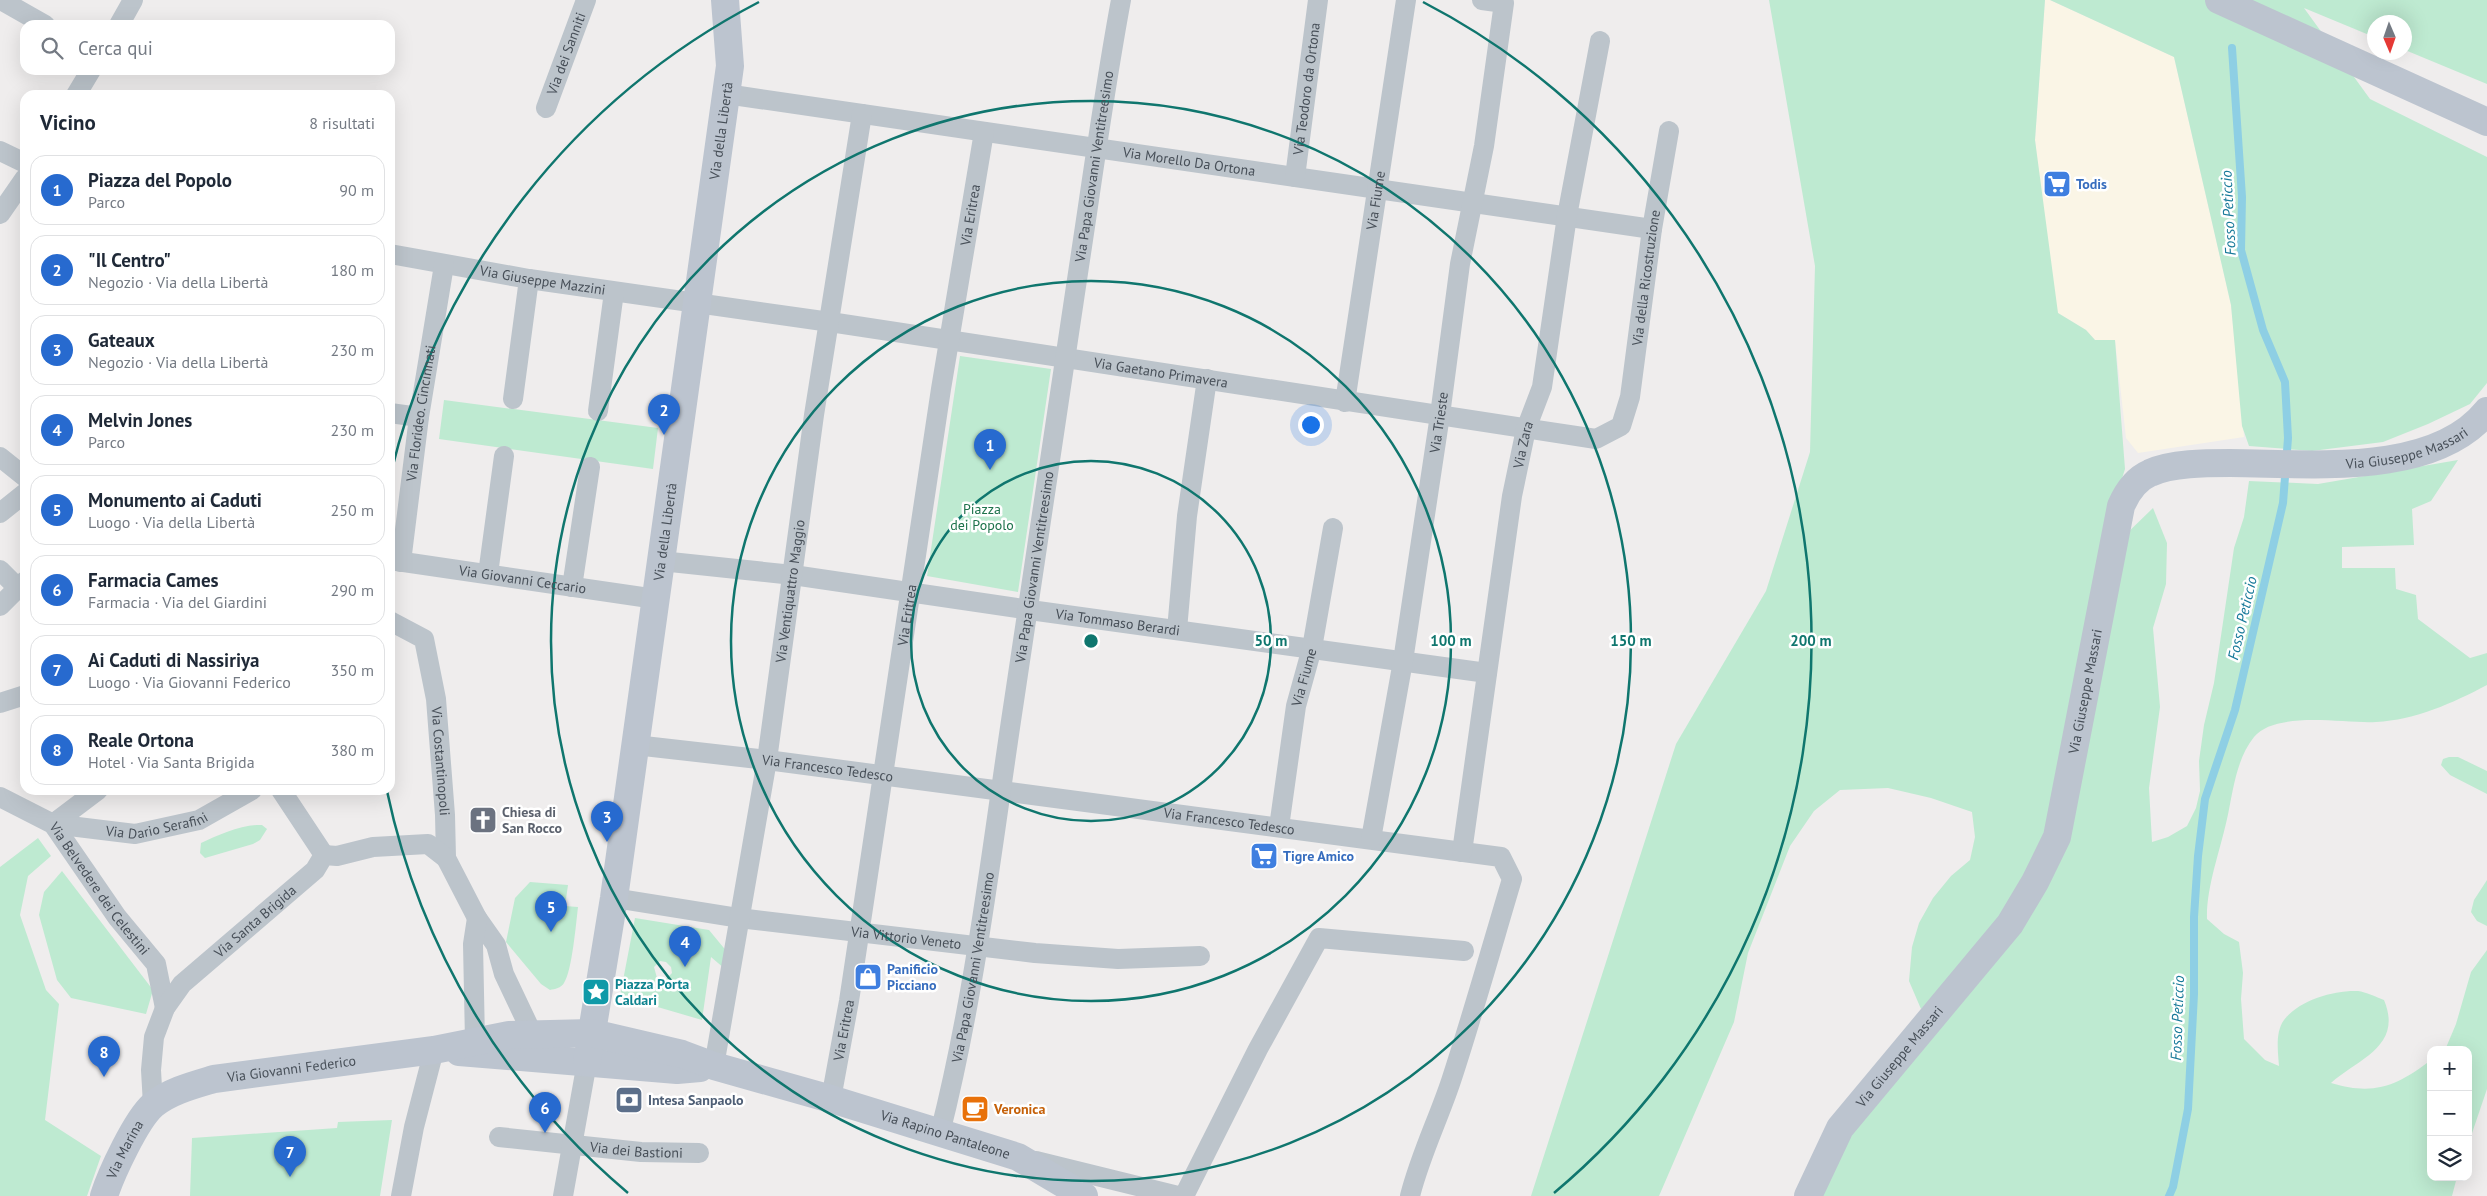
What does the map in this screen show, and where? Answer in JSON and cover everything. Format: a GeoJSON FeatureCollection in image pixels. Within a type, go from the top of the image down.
{"type":"FeatureCollection","features":[{"type":"Feature","properties":{"kind":"street"},"geometry":{"type":"LineString","coordinates":[[1,0],[37,20]]}},
{"type":"Feature","properties":{"kind":"street"},"geometry":{"type":"LineString","coordinates":[[122,20],[133,0]]}},
{"type":"Feature","properties":{"kind":"street","name":"Via dei Sanniti"},"geometry":{"type":"LineString","coordinates":[[546,108],[586,0]]}},
{"type":"Feature","properties":{"kind":"street","name":"Via della Libertà"},"geometry":{"type":"LineString","coordinates":[[587,1062],[614,898],[636,745],[730,66],[725,0]]}},
{"type":"Feature","properties":{"kind":"street","name":"Via Papa Giovanni Ventitreesimo"},"geometry":{"type":"LineString","coordinates":[[940,1133],[956,1072],[978,948],[1030,610],[1064,359],[1121,0]]}},
{"type":"Feature","properties":{"kind":"street","name":"Via Teodoro da Ortona"},"geometry":{"type":"LineString","coordinates":[[1296,177],[1318,0]]}},
{"type":"Feature","properties":{"kind":"street","name":"Via Fiume"},"geometry":{"type":"LineString","coordinates":[[1345,402],[1379,189],[1406,0]]}},
{"type":"Feature","properties":{"kind":"street","name":"Via Trieste"},"geometry":{"type":"LineString","coordinates":[[1370,839],[1403,661],[1440,415],[1460,264],[1484,146],[1504,3],[1482,0]]}},
{"type":"Feature","properties":{"kind":"street"},"geometry":{"type":"LineString","coordinates":[[2219,0],[2487,122]]}},
{"type":"Feature","properties":{"kind":"street","name":"Via Zara"},"geometry":{"type":"LineString","coordinates":[[1462,852],[1512,496],[1526,429],[1542,387],[1567,216],[1600,41]]}},
{"type":"Feature","properties":{"kind":"street"},"geometry":{"type":"LineString","coordinates":[[79,90],[88,75]]}},
{"type":"Feature","properties":{"kind":"street","name":"Via Morello Da Ortona"},"geometry":{"type":"LineString","coordinates":[[726,94],[1652,229]]}},
{"type":"Feature","properties":{"kind":"street","name":"Via Ventiquattro Maggio"},"geometry":{"type":"LineString","coordinates":[[714,1066],[766,760],[814,415],[862,114]]}},
{"type":"Feature","properties":{"kind":"street","name":"Via della Ricostruzione"},"geometry":{"type":"LineString","coordinates":[[1621,426],[1630,397],[1652,229],[1669,131]]}},
{"type":"Feature","properties":{"kind":"street","name":"Via Eritrea"},"geometry":{"type":"LineString","coordinates":[[831,1099],[860,933],[882,776],[912,593],[923,506],[984,132]]}},
{"type":"Feature","properties":{"kind":"street"},"geometry":{"type":"LineString","coordinates":[[0,151],[20,161]]}},
{"type":"Feature","properties":{"kind":"street"},"geometry":{"type":"LineString","coordinates":[[0,214],[20,185]]}},
{"type":"Feature","properties":{"kind":"street","name":"Via Giuseppe Mazzini"},"geometry":{"type":"LineString","coordinates":[[395,255],[529,279],[697,304]]}},
{"type":"Feature","properties":{"kind":"street","name":"Via Florideo. Cincinnati"},"geometry":{"type":"LineString","coordinates":[[395,561],[444,265]]}},
{"type":"Feature","properties":{"kind":"street"},"geometry":{"type":"LineString","coordinates":[[513,399],[529,279]]}},
{"type":"Feature","properties":{"kind":"street"},"geometry":{"type":"LineString","coordinates":[[598,411],[614,292]]}},
{"type":"Feature","properties":{"kind":"street","name":"Via Gaetano Primavera"},"geometry":{"type":"LineString","coordinates":[[697,304],[830,322],[950,342],[1207,379],[1345,402],[1596,439],[1621,426]]}},
{"type":"Feature","properties":{"kind":"street"},"geometry":{"type":"LineString","coordinates":[[1177,630],[1186,516],[1207,379]]}},
{"type":"Feature","properties":{"kind":"street","name":"Via Giuseppe Massari"},"geometry":{"type":"LineString","coordinates":[[1808,1196],[1840,1128],[2010,924],[2035,882],[2057,836],[2121,506],[2128,491],[2141,478],[2156,471],[2206,464],[2340,463],[2411,454],[2464,433],[2478,423],[2487,411]]}},
{"type":"Feature","properties":{"kind":"street"},"geometry":{"type":"LineString","coordinates":[[395,414],[419,417]]}},
{"type":"Feature","properties":{"kind":"street"},"geometry":{"type":"LineString","coordinates":[[488,574],[504,456]]}},
{"type":"Feature","properties":{"kind":"street"},"geometry":{"type":"LineString","coordinates":[[0,457],[20,473]]}},
{"type":"Feature","properties":{"kind":"street"},"geometry":{"type":"LineString","coordinates":[[572,587],[590,467]]}},
{"type":"Feature","properties":{"kind":"street"},"geometry":{"type":"LineString","coordinates":[[0,513],[20,497]]}},
{"type":"Feature","properties":{"kind":"street","name":"Via Fiume"},"geometry":{"type":"LineString","coordinates":[[1279,827],[1296,706],[1312,648],[1333,528]]}},
{"type":"Feature","properties":{"kind":"street","name":"Via Giovanni Ceccario"},"geometry":{"type":"LineString","coordinates":[[395,561],[656,599]]}},
{"type":"Feature","properties":{"kind":"street","name":"Via Tommaso Berardi"},"geometry":{"type":"LineString","coordinates":[[661,561],[793,575],[1030,610],[1487,673]]}},
{"type":"Feature","properties":{"kind":"street"},"geometry":{"type":"LineString","coordinates":[[0,570],[20,584]]}},
{"type":"Feature","properties":{"kind":"street"},"geometry":{"type":"LineString","coordinates":[[0,606],[20,586]]}},
{"type":"Feature","properties":{"kind":"street","name":"Via Costantinopoli"},"geometry":{"type":"LineString","coordinates":[[395,624],[424,639],[436,699],[445,815],[446,858],[477,918],[496,945],[504,974],[532,1033]]}},
{"type":"Feature","properties":{"kind":"street"},"geometry":{"type":"LineString","coordinates":[[0,703],[20,697]]}},
{"type":"Feature","properties":{"kind":"street","name":"Via Francesco Tedesco"},"geometry":{"type":"LineString","coordinates":[[636,745],[1002,790],[1500,857],[1512,879],[1467,1032],[1444,1101],[1418,1164],[1410,1196]]}},
{"type":"Feature","properties":{"kind":"street"},"geometry":{"type":"LineString","coordinates":[[53,824],[91,795]]}},
{"type":"Feature","properties":{"kind":"street","name":"Via Dario Serafini"},"geometry":{"type":"LineString","coordinates":[[53,824],[135,834],[199,820],[243,795]]}},
{"type":"Feature","properties":{"kind":"street"},"geometry":{"type":"LineString","coordinates":[[283,795],[324,855],[337,856],[372,847],[428,844],[446,858]]}},
{"type":"Feature","properties":{"kind":"street","name":"Via Belvedere dei Celestini"},"geometry":{"type":"LineString","coordinates":[[0,797],[53,824],[117,918],[156,964],[164,1008]]}},
{"type":"Feature","properties":{"kind":"street","name":"Via Santa Brigida"},"geometry":{"type":"LineString","coordinates":[[153,1105],[151,1070],[154,1037],[164,1008],[182,984],[316,870],[324,855]]}},
{"type":"Feature","properties":{"kind":"street","name":"Via Vittorio Veneto"},"geometry":{"type":"LineString","coordinates":[[614,898],[739,918],[978,948],[1118,958],[1200,956]]}},
{"type":"Feature","properties":{"kind":"street"},"geometry":{"type":"LineString","coordinates":[[475,1041],[473,944],[477,918]]}},
{"type":"Feature","properties":{"kind":"street"},"geometry":{"type":"LineString","coordinates":[[1184,1196],[1258,1049],[1319,938],[1464,951]]}},
{"type":"Feature","properties":{"kind":"street","name":"Via Giovanni Federico"},"geometry":{"type":"LineString","coordinates":[[153,1105],[181,1089],[214,1079],[434,1050],[475,1041],[532,1033],[592,1033]]}},
{"type":"Feature","properties":{"kind":"street","name":"Via Rapino Pantaleone"},"geometry":{"type":"LineString","coordinates":[[592,1033],[682,1054],[714,1066],[831,1099],[1018,1157],[1178,1196]]}},
{"type":"Feature","properties":{"kind":"street"},"geometry":{"type":"LineString","coordinates":[[400,1196],[414,1127],[434,1050]]}},
{"type":"Feature","properties":{"kind":"street","name":"Via Giovanni Federico"},"geometry":{"type":"LineString","coordinates":[[434,1050],[510,1058],[587,1062]]}},
{"type":"Feature","properties":{"kind":"street"},"geometry":{"type":"LineString","coordinates":[[563,1196],[587,1062]]}},
{"type":"Feature","properties":{"kind":"street","name":"Via Rapino Pantaleone"},"geometry":{"type":"LineString","coordinates":[[587,1062],[677,1070],[714,1066]]}},
{"type":"Feature","properties":{"kind":"street","name":"Via Marina"},"geometry":{"type":"LineString","coordinates":[[104,1196],[128,1142],[153,1105]]}},
{"type":"Feature","properties":{"kind":"street","name":"Via dei Bastioni"},"geometry":{"type":"LineString","coordinates":[[499,1137],[641,1152],[699,1153]]}},
{"type":"Feature","properties":{"kind":"street"},"geometry":{"type":"LineString","coordinates":[[1018,1157],[1084,1196]]}},
{"type":"Feature","properties":{"kind":"shaded area"},"geometry":{"type":"Polygon","coordinates":[[[2045,0],[2050,0],[2174,57],[2231,305],[2244,437],[2138,453],[2126,438],[2115,340],[2095,340],[2086,330],[2058,313],[2052,297],[2035,140],[2045,0]]]}},
{"type":"Feature","properties":{"kind":"green space"},"geometry":{"type":"Polygon","coordinates":[[[1769,0],[2045,0],[2035,140],[2058,313],[2086,330],[2095,340],[2115,340],[2125,469],[2111,513],[2058,808],[2010,911],[1921,1009],[1909,981],[1912,947],[1919,923],[1933,898],[1951,876],[1970,860],[1975,837],[1972,812],[1931,798],[1888,788],[1840,790],[1814,811],[1790,846],[1748,953],[1734,1022],[1659,1196],[1531,1196],[1676,744],[1766,591],[1810,452],[1815,266],[1769,0]]]}},
{"type":"Feature","properties":{"kind":"green space"},"geometry":{"type":"Polygon","coordinates":[[[2050,0],[2487,0],[2487,84],[2412,53],[2412,15],[2367,15],[2367,34],[2304,8],[2370,99],[2487,157],[2487,383],[2470,404],[2428,424],[2383,442],[2312,451],[2249,446],[2242,426],[2231,305],[2174,57],[2050,0]]]}},
{"type":"Feature","properties":{"kind":"green space","name":"Piazza dei Popolo"},"geometry":{"type":"Polygon","coordinates":[[[960,356],[1051,369],[1018,592],[927,576],[960,356]]]}},
{"type":"Feature","properties":{"kind":"green space"},"geometry":{"type":"Polygon","coordinates":[[[444,400],[658,428],[653,469],[439,439],[444,400]]]}},
{"type":"Feature","properties":{"kind":"green space"},"geometry":{"type":"Polygon","coordinates":[[[2458,460],[2431,501],[2412,509],[2414,545],[2342,547],[2342,568],[2395,568],[2396,589],[2416,595],[2418,619],[2470,658],[2487,653],[2487,685],[2433,710],[2405,718],[2376,722],[2294,721],[2264,729],[2254,737],[2243,755],[2236,776],[2211,882],[2207,919],[2224,934],[2239,942],[2243,973],[2241,999],[2244,1039],[2265,1060],[2279,1066],[2278,1042],[2281,1025],[2291,1013],[2308,1002],[2328,994],[2349,991],[2368,993],[2384,1000],[2388,1016],[2388,1029],[2383,1040],[2366,1058],[2331,1083],[2360,1089],[2384,1086],[2396,1082],[2427,1063],[2427,1181],[2456,1181],[2452,1196],[1814,1196],[1838,1149],[2059,846],[2120,540],[2153,508],[2167,543],[2166,584],[2153,628],[2160,707],[2149,788],[2152,842],[2168,837],[2187,826],[2196,808],[2200,791],[2199,761],[2204,725],[2214,683],[2234,548],[2244,517],[2249,481],[2318,484],[2458,460]]]}},
{"type":"Feature","properties":{"kind":"green space"},"geometry":{"type":"Polygon","coordinates":[[[2458,757],[2487,771],[2487,794],[2450,775],[2441,765],[2443,759],[2458,757]]]}},
{"type":"Feature","properties":{"kind":"green space"},"geometry":{"type":"Polygon","coordinates":[[[262,825],[267,829],[260,840],[253,844],[205,858],[200,853],[201,843],[239,828],[262,825]]]}},
{"type":"Feature","properties":{"kind":"green space"},"geometry":{"type":"Polygon","coordinates":[[[38,838],[51,856],[28,876],[20,915],[46,990],[59,1004],[45,1120],[101,1156],[87,1196],[0,1196],[0,867],[38,838]]]}},
{"type":"Feature","properties":{"kind":"green space"},"geometry":{"type":"Polygon","coordinates":[[[62,871],[153,990],[146,1014],[71,998],[57,980],[39,915],[44,892],[62,871]]]}},
{"type":"Feature","properties":{"kind":"green space"},"geometry":{"type":"Polygon","coordinates":[[[2487,880],[2487,926],[2477,921],[2471,912],[2474,900],[2487,880]]]}},
{"type":"Feature","properties":{"kind":"green space"},"geometry":{"type":"Polygon","coordinates":[[[530,882],[568,885],[565,906],[578,907],[567,977],[561,986],[550,990],[541,984],[506,942],[515,898],[530,882]]]}},
{"type":"Feature","properties":{"kind":"green space"},"geometry":{"type":"Polygon","coordinates":[[[635,918],[709,930],[728,953],[725,969],[711,957],[702,1020],[620,996],[635,918]],[[660,961],[654,967],[657,978],[665,980],[672,973],[671,967],[666,962],[660,961]]]}},
{"type":"Feature","properties":{"kind":"green space"},"geometry":{"type":"Polygon","coordinates":[[[2487,950],[2487,1089],[2472,1133],[2472,1046],[2447,1046],[2456,1024],[2471,972],[2487,950]]]}},
{"type":"Feature","properties":{"kind":"green space"},"geometry":{"type":"Polygon","coordinates":[[[392,1120],[380,1196],[190,1196],[192,1138],[337,1128],[338,1122],[392,1120]]]}},
{"type":"Feature","properties":{"kind":"waterway","name":"Fosso Peticcio"},"geometry":{"type":"LineString","coordinates":[[2169,1196],[2173,1187],[2188,1109],[2194,994],[2194,917],[2198,856],[2205,799],[2235,710],[2283,503],[2288,438],[2285,382],[2263,330],[2241,250],[2242,197],[2232,48]]}},
{"type":"Feature","properties":{"kind":"place","name":"Todis"},"geometry":{"type":"Point","coordinates":[2057,184]}},
{"type":"Feature","properties":{"kind":"place","name":"\"Il Centro\""},"geometry":{"type":"Point","coordinates":[664,435]}},
{"type":"Feature","properties":{"kind":"place","name":"Piazza del Popolo"},"geometry":{"type":"Point","coordinates":[990,470]}},
{"type":"Feature","properties":{"kind":"place","name":"Chiesa di San Rocco"},"geometry":{"type":"Point","coordinates":[483,820]}},
{"type":"Feature","properties":{"kind":"place","name":"Gateaux"},"geometry":{"type":"Point","coordinates":[607,842]}},
{"type":"Feature","properties":{"kind":"place","name":"Tigre Amico"},"geometry":{"type":"Point","coordinates":[1264,856]}},
{"type":"Feature","properties":{"kind":"place","name":"Monumento ai Caduti"},"geometry":{"type":"Point","coordinates":[551,932]}},
{"type":"Feature","properties":{"kind":"place","name":"Melvin Jones"},"geometry":{"type":"Point","coordinates":[685,967]}},
{"type":"Feature","properties":{"kind":"place","name":"Panificio Picciano"},"geometry":{"type":"Point","coordinates":[868,977]}},
{"type":"Feature","properties":{"kind":"place","name":"Piazza Porta Caldari"},"geometry":{"type":"Point","coordinates":[596,992]}},
{"type":"Feature","properties":{"kind":"place","name":"Reale Ortona"},"geometry":{"type":"Point","coordinates":[104,1077]}},
{"type":"Feature","properties":{"kind":"place","name":"Intesa Sanpaolo"},"geometry":{"type":"Point","coordinates":[629,1100]}},
{"type":"Feature","properties":{"kind":"place","name":"Veronica"},"geometry":{"type":"Point","coordinates":[975,1109]}},
{"type":"Feature","properties":{"kind":"place","name":"Farmacia Cames"},"geometry":{"type":"Point","coordinates":[545,1133]}},
{"type":"Feature","properties":{"kind":"place","name":"Ai Caduti di Nassiriya"},"geometry":{"type":"Point","coordinates":[290,1177]}}]}
